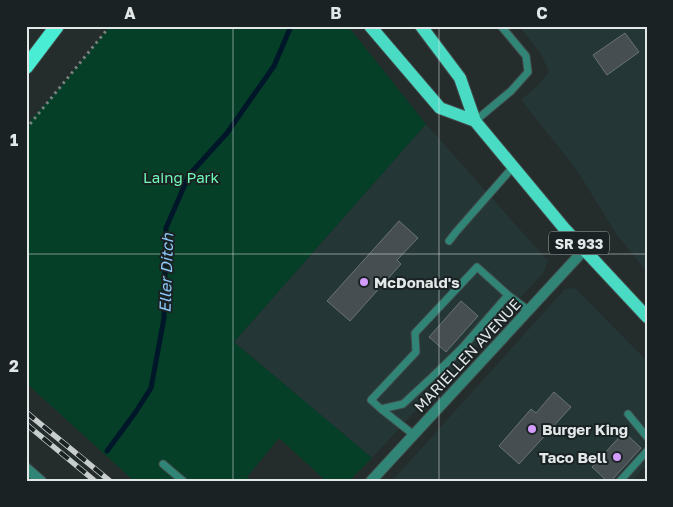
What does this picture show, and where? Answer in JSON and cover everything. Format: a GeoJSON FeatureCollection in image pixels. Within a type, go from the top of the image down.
{"type":"FeatureCollection","features":[{"type":"Feature","properties":{"kind":"highway"},"geometry":{"type":"LineString","coordinates":[[26,67],[58,26]]}},
{"type":"Feature","properties":{"kind":"main road","name":"SR 933"},"geometry":{"type":"LineString","coordinates":[[370,26],[440,108],[475,122]]}},
{"type":"Feature","properties":{"kind":"main road","name":"SR 933"},"geometry":{"type":"LineString","coordinates":[[421,26],[460,78],[475,122],[564,228],[647,317]]}},
{"type":"Feature","properties":{"kind":"street","name":"MARIELLEN AVENUE"},"geometry":{"type":"LineString","coordinates":[[371,481],[584,249]]}},
{"type":"Feature","properties":{"kind":"street"},"geometry":{"type":"LineString","coordinates":[[26,468],[41,481]]}},
{"type":"Feature","properties":{"kind":"lane"},"geometry":{"type":"LineString","coordinates":[[475,122],[511,91],[528,72],[526,56],[502,26]]}},
{"type":"Feature","properties":{"kind":"lane"},"geometry":{"type":"LineString","coordinates":[[449,241],[513,168]]}},
{"type":"Feature","properties":{"kind":"lane"},"geometry":{"type":"LineString","coordinates":[[414,435],[371,400],[416,352],[415,333],[477,267],[528,310]]}},
{"type":"Feature","properties":{"kind":"lane"},"geometry":{"type":"LineString","coordinates":[[381,410],[403,404],[432,378],[462,348],[508,295]]}},
{"type":"Feature","properties":{"kind":"lane"},"geometry":{"type":"LineString","coordinates":[[628,414],[647,437]]}},
{"type":"Feature","properties":{"kind":"lane"},"geometry":{"type":"LineString","coordinates":[[620,481],[647,451]]}},
{"type":"Feature","properties":{"kind":"lane"},"geometry":{"type":"LineString","coordinates":[[163,464],[183,481]]}},
{"type":"Feature","properties":{"kind":"path"},"geometry":{"type":"LineString","coordinates":[[26,129],[110,26]]}},
{"type":"Feature","properties":{"kind":"shaded area"},"geometry":{"type":"Polygon","coordinates":[[[519,26],[647,26],[647,272],[617,235],[576,169],[521,100],[549,72],[541,54],[519,26]]]}},
{"type":"Feature","properties":{"kind":"shaded area"},"geometry":{"type":"Polygon","coordinates":[[[426,124],[548,261],[544,272],[372,458],[234,342],[426,124]]]}},
{"type":"Feature","properties":{"kind":"shaded area"},"geometry":{"type":"Polygon","coordinates":[[[575,288],[647,361],[647,464],[632,481],[392,481],[565,289],[575,288]]]}},
{"type":"Feature","properties":{"kind":"green space","name":"Laing Park"},"geometry":{"type":"Polygon","coordinates":[[[110,26],[348,26],[426,124],[234,342],[372,458],[349,481],[326,481],[279,438],[247,477],[251,481],[134,481],[26,383],[26,125],[63,84],[110,26]]]}},
{"type":"Feature","properties":{"kind":"building"},"geometry":{"type":"Polygon","coordinates":[[[625,33],[639,52],[607,75],[593,55],[625,33]]]}},
{"type":"Feature","properties":{"kind":"building","name":"McDonald's"},"geometry":{"type":"Polygon","coordinates":[[[399,221],[418,238],[397,260],[401,264],[350,321],[327,301],[399,221]]]}},
{"type":"Feature","properties":{"kind":"building"},"geometry":{"type":"Polygon","coordinates":[[[461,301],[478,316],[446,352],[429,337],[461,301]]]}},
{"type":"Feature","properties":{"kind":"building","name":"Burger King"},"geometry":{"type":"Polygon","coordinates":[[[554,392],[571,407],[519,464],[499,446],[531,409],[536,413],[554,392]]]}},
{"type":"Feature","properties":{"kind":"building","name":"Taco Bell"},"geometry":{"type":"Polygon","coordinates":[[[624,432],[641,448],[611,481],[607,481],[592,467],[624,432]]]}},
{"type":"Feature","properties":{"kind":"waterway","name":"Eller Ditch"},"geometry":{"type":"LineString","coordinates":[[107,451],[151,388],[164,318],[166,228],[189,175],[227,133],[274,66],[291,26]]}},
{"type":"Feature","properties":{"kind":"railway"},"geometry":{"type":"LineString","coordinates":[[26,412],[110,481]]}},
{"type":"Feature","properties":{"kind":"railway"},"geometry":{"type":"LineString","coordinates":[[26,424],[95,481]]}},
{"type":"Feature","properties":{"kind":"place","name":"McDonald's"},"geometry":{"type":"Point","coordinates":[364,282]}},
{"type":"Feature","properties":{"kind":"place","name":"Burger King"},"geometry":{"type":"Point","coordinates":[532,429]}},
{"type":"Feature","properties":{"kind":"place","name":"Taco Bell"},"geometry":{"type":"Point","coordinates":[617,457]}}]}
